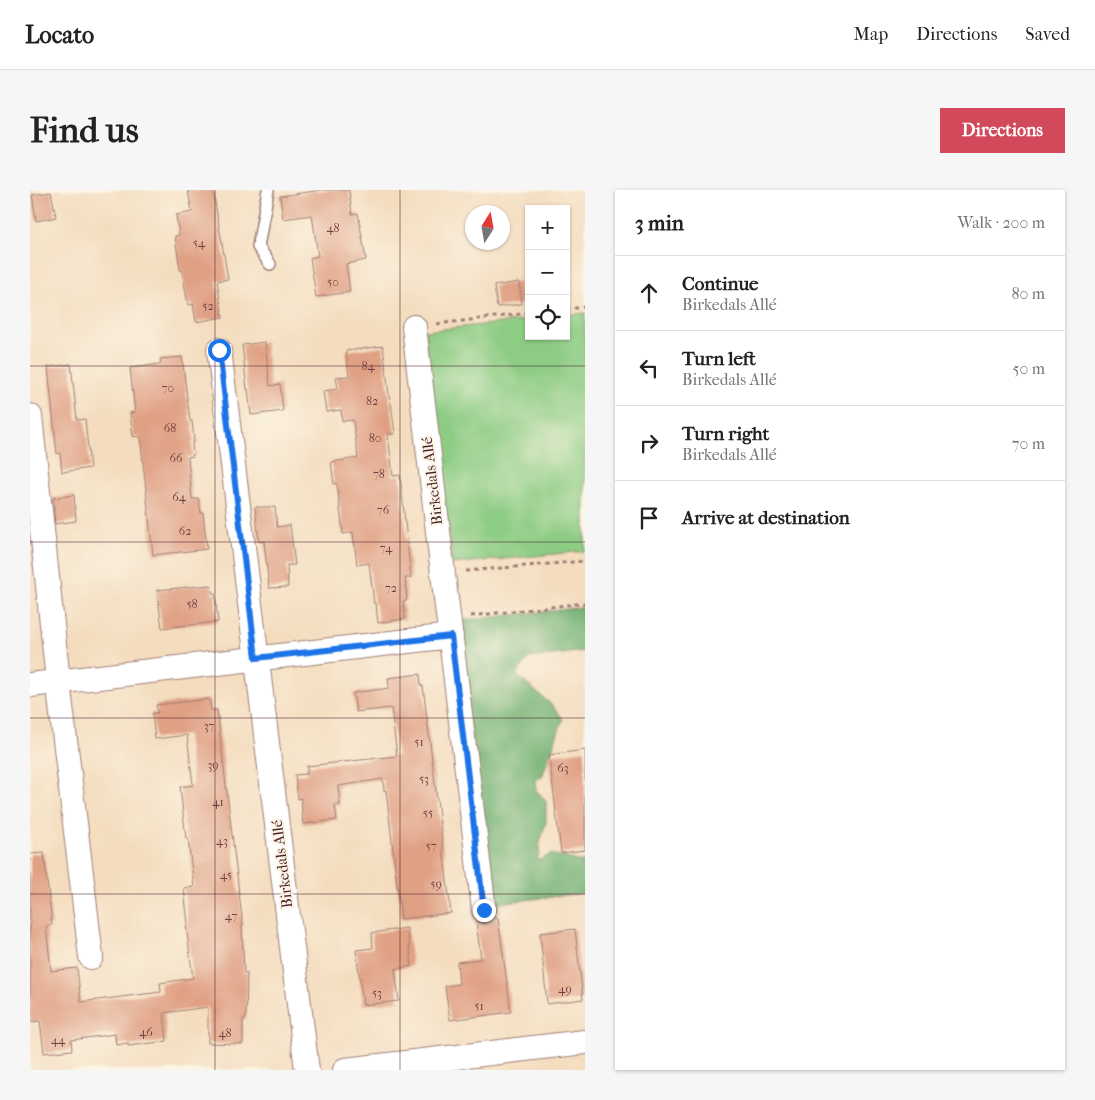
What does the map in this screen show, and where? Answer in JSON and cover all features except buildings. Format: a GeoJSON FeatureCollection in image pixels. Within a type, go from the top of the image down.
{"type":"FeatureCollection","features":[{"type":"Feature","properties":{"kind":"street","name":"Birkedals Allé"},"geometry":{"type":"LineString","coordinates":[[414,327],[484,910]]}},
{"type":"Feature","properties":{"kind":"street","name":"Birkedals Allé"},"geometry":{"type":"LineString","coordinates":[[219,350],[307,1070]]}},
{"type":"Feature","properties":{"kind":"street"},"geometry":{"type":"LineString","coordinates":[[30,416],[58,681],[91,957]]}},
{"type":"Feature","properties":{"kind":"street"},"geometry":{"type":"LineString","coordinates":[[30,685],[256,658],[450,627]]}},
{"type":"Feature","properties":{"kind":"street"},"geometry":{"type":"LineString","coordinates":[[344,1070],[585,1042]]}},
{"type":"Feature","properties":{"kind":"lane"},"geometry":{"type":"LineString","coordinates":[[268,190],[258,247],[270,264]]}},
{"type":"Feature","properties":{"kind":"path"},"geometry":{"type":"LineString","coordinates":[[570,309],[585,307]]}},
{"type":"Feature","properties":{"kind":"path"},"geometry":{"type":"LineString","coordinates":[[414,327],[525,314]]}},
{"type":"Feature","properties":{"kind":"path"},"geometry":{"type":"LineString","coordinates":[[443,574],[585,561]]}},
{"type":"Feature","properties":{"kind":"path"},"geometry":{"type":"LineString","coordinates":[[450,627],[585,603]]}},
{"type":"Feature","properties":{"kind":"green space"},"geometry":{"type":"Polygon","coordinates":[[[585,313],[585,551],[452,564],[425,331],[525,320],[525,340],[570,340],[570,315],[585,313]]]}},
{"type":"Feature","properties":{"kind":"green space"},"geometry":{"type":"Polygon","coordinates":[[[585,607],[585,651],[529,658],[516,675],[552,705],[563,719],[542,777],[535,780],[536,790],[546,801],[546,822],[540,843],[538,861],[551,854],[585,863],[585,893],[490,904],[458,621],[585,607]]]}},
{"type":"Feature","properties":{"kind":"route"},"geometry":{"type":"LineString","coordinates":[[219,350],[256,658],[451,636],[484,910]]}}]}
